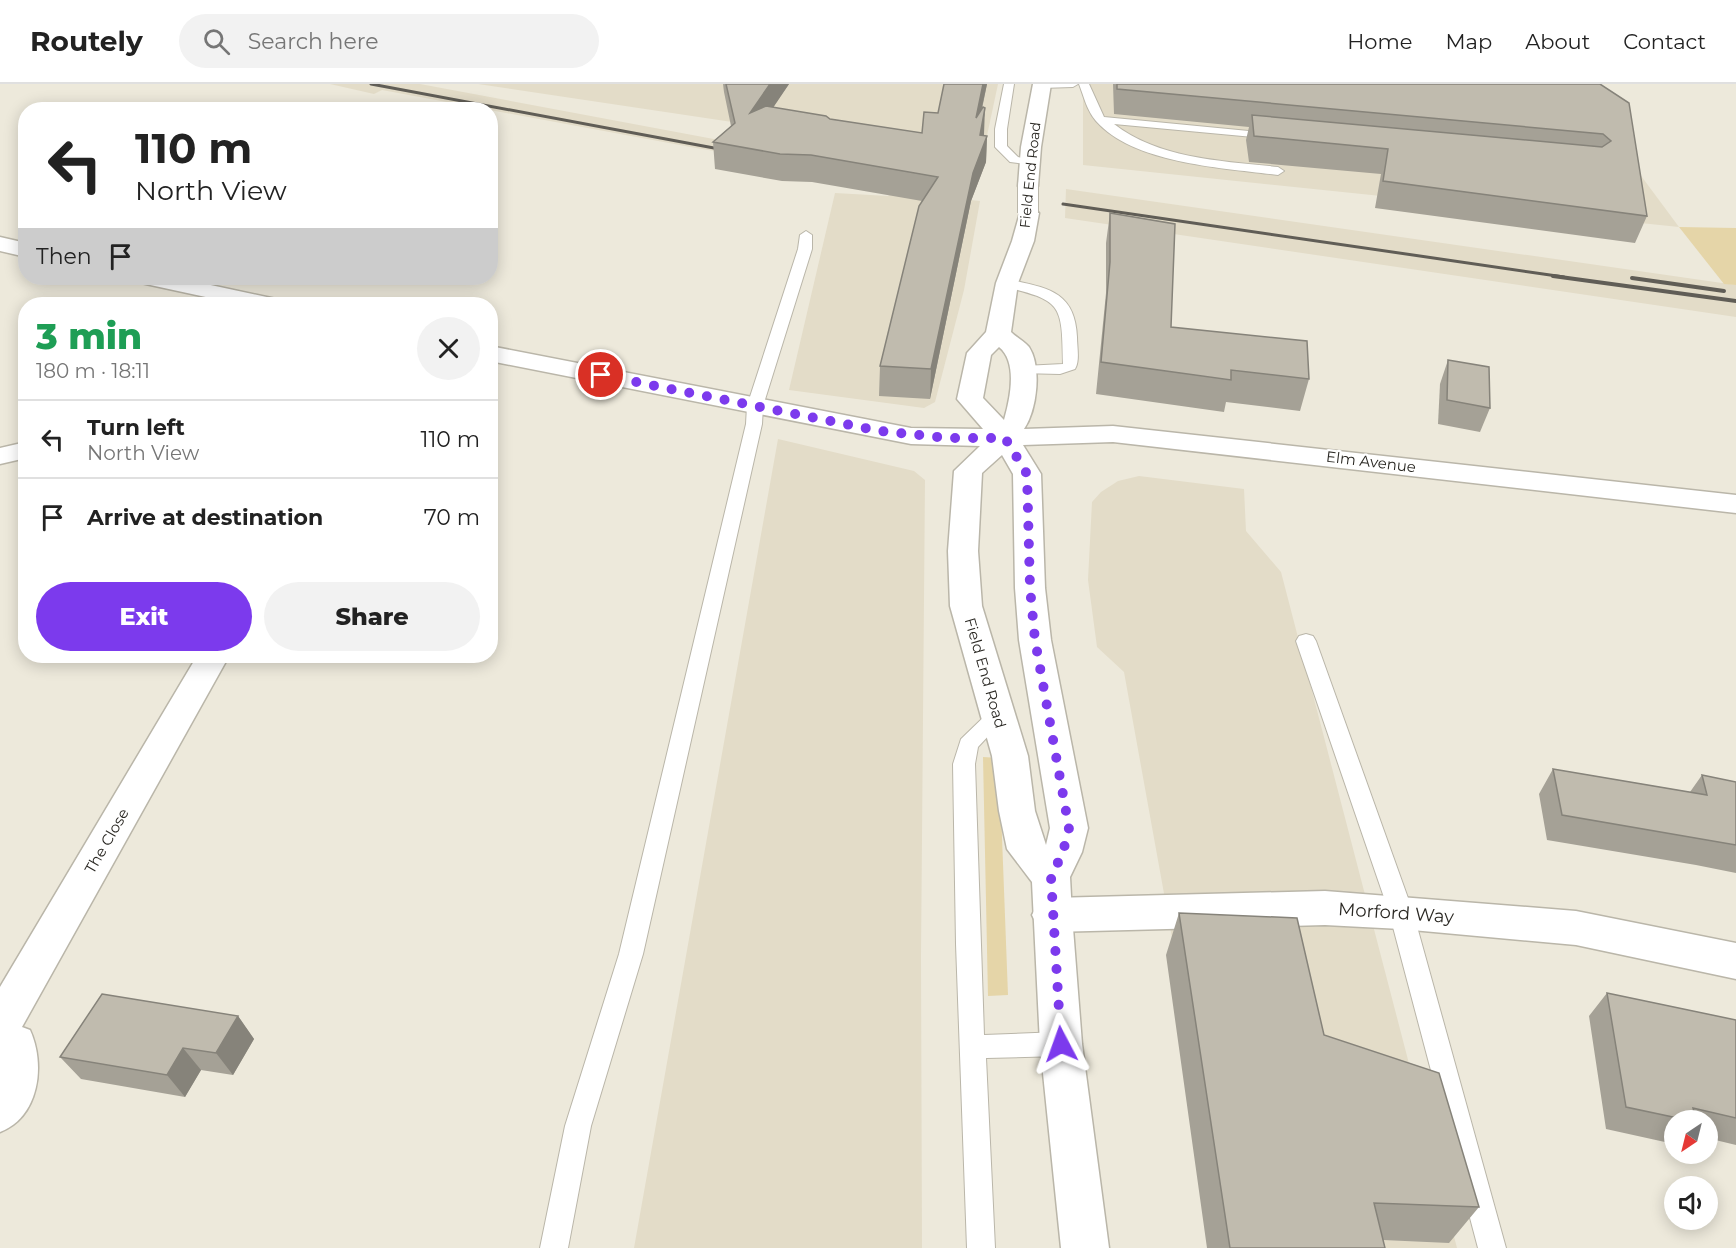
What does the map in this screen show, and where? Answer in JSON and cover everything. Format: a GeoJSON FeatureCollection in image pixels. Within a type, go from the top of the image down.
{"type":"FeatureCollection","features":[{"type":"Feature","properties":{"kind":"street","name":"Field End Road"},"geometry":{"type":"LineString","coordinates":[[998,334],[1007,283],[1023,242],[1028,213],[1029,163],[1042,85]]}},
{"type":"Feature","properties":{"kind":"street"},"geometry":{"type":"LineString","coordinates":[[0,244],[18,248]]}},
{"type":"Feature","properties":{"kind":"street"},"geometry":{"type":"LineString","coordinates":[[181,285],[236,297]]}},
{"type":"Feature","properties":{"kind":"street"},"geometry":{"type":"LineString","coordinates":[[1024,370],[1018,350],[998,334],[979,353],[970,399],[1005,438],[1027,474],[1030,588],[1035,640],[1069,828],[1051,896],[1061,1044],[1085,1248]]}},
{"type":"Feature","properties":{"kind":"street","name":"Elm Avenue"},"geometry":{"type":"LineString","coordinates":[[498,355],[911,435],[1005,438],[1101,433],[1184,440],[1736,504]]}},
{"type":"Feature","properties":{"kind":"street","name":"Field End Road"},"geometry":{"type":"LineString","coordinates":[[1024,370],[1018,419],[1005,438],[968,471],[963,551],[966,606],[1010,756],[1017,810],[1026,849],[1051,896]]}},
{"type":"Feature","properties":{"kind":"street"},"geometry":{"type":"LineString","coordinates":[[0,456],[18,452]]}},
{"type":"Feature","properties":{"kind":"street","name":"The Close"},"geometry":{"type":"LineString","coordinates":[[0,1026],[209,663]]}},
{"type":"Feature","properties":{"kind":"street","name":"Morford Way"},"geometry":{"type":"LineString","coordinates":[[1051,896],[1401,912],[1576,928],[1736,961]]}},
{"type":"Feature","properties":{"kind":"street"},"geometry":{"type":"LineString","coordinates":[[0,1043],[15,1044],[16,1086],[0,1111]]}},
{"type":"Feature","properties":{"kind":"lane"},"geometry":{"type":"LineString","coordinates":[[1009,84],[1001,129],[1001,147],[1014,160],[1029,163]]}},
{"type":"Feature","properties":{"kind":"lane"},"geometry":{"type":"LineString","coordinates":[[1042,85],[1073,84]]}},
{"type":"Feature","properties":{"kind":"lane"},"geometry":{"type":"LineString","coordinates":[[1084,84],[1090,106],[1101,120],[1119,134],[1160,151],[1208,162],[1278,171]]}},
{"type":"Feature","properties":{"kind":"lane"},"geometry":{"type":"LineString","coordinates":[[1101,120],[1292,137]]}},
{"type":"Feature","properties":{"kind":"lane"},"geometry":{"type":"LineString","coordinates":[[554,1248],[578,1126],[630,954],[674,775],[696,661],[753,424],[755,406],[805,249],[806,235]]}},
{"type":"Feature","properties":{"kind":"lane"},"geometry":{"type":"LineString","coordinates":[[1007,283],[1036,289],[1065,305],[1069,315],[1070,366],[1060,370],[1024,370]]}},
{"type":"Feature","properties":{"kind":"lane"},"geometry":{"type":"LineString","coordinates":[[1306,641],[1401,912],[1492,1248]]}},
{"type":"Feature","properties":{"kind":"lane"},"geometry":{"type":"LineString","coordinates":[[981,1248],[964,764],[968,744],[997,716]]}},
{"type":"Feature","properties":{"kind":"lane"},"geometry":{"type":"LineString","coordinates":[[973,1047],[1061,1044]]}},
{"type":"Feature","properties":{"kind":"shaded area"},"geometry":{"type":"Polygon","coordinates":[[[330,84],[420,84],[735,143],[876,177],[696,148],[498,111],[498,102],[447,102],[382,90],[374,94],[330,84]]]}},
{"type":"Feature","properties":{"kind":"shaded area"},"geometry":{"type":"Polygon","coordinates":[[[478,84],[998,84],[985,145],[846,139],[478,84]]]}},
{"type":"Feature","properties":{"kind":"shaded area"},"geometry":{"type":"Polygon","coordinates":[[[1083,84],[1573,84],[1679,227],[1083,165],[1083,84]]]}},
{"type":"Feature","properties":{"kind":"shaded area"},"geometry":{"type":"Polygon","coordinates":[[[1066,189],[1736,285],[1736,317],[1065,218],[1066,189]]]}},
{"type":"Feature","properties":{"kind":"shaded area"},"geometry":{"type":"Polygon","coordinates":[[[893,192],[980,201],[964,290],[935,402],[924,408],[789,390],[835,193],[888,196],[893,192]]]}},
{"type":"Feature","properties":{"kind":"shaded area"},"geometry":{"type":"Polygon","coordinates":[[[1679,227],[1736,228],[1736,285],[1724,284],[1679,227]]]}},
{"type":"Feature","properties":{"kind":"shaded area"},"geometry":{"type":"Polygon","coordinates":[[[778,439],[914,471],[925,480],[921,957],[922,1248],[634,1248],[778,439]]]}},
{"type":"Feature","properties":{"kind":"shaded area"},"geometry":{"type":"Polygon","coordinates":[[[1139,476],[1244,489],[1246,531],[1281,572],[1457,1248],[1228,1248],[1124,672],[1097,647],[1088,580],[1092,502],[1101,492],[1118,481],[1139,476]]]}},
{"type":"Feature","properties":{"kind":"shaded area"},"geometry":{"type":"Polygon","coordinates":[[[983,757],[999,758],[1008,995],[988,996],[983,757]]]}},
{"type":"Feature","properties":{"kind":"building"},"geometry":{"type":"Polygon","coordinates":[[[726,84],[770,84],[750,113],[766,106],[826,116],[830,119],[922,133],[924,112],[938,113],[944,84],[983,84],[976,118],[983,107],[985,108],[980,135],[987,136],[973,173],[931,369],[880,366],[919,206],[938,177],[811,155],[780,154],[713,142],[735,123],[726,84]]]}},
{"type":"Feature","properties":{"kind":"building"},"geometry":{"type":"Polygon","coordinates":[[[1117,84],[1600,84],[1629,103],[1647,216],[1383,181],[1388,149],[1254,136],[1252,115],[1602,147],[1611,141],[1603,134],[1117,89],[1117,84]]]}},
{"type":"Feature","properties":{"kind":"building"},"geometry":{"type":"Polygon","coordinates":[[[1110,213],[1175,224],[1171,327],[1307,341],[1309,379],[1231,370],[1231,380],[1101,362],[1110,262],[1110,213]]]}},
{"type":"Feature","properties":{"kind":"building"},"geometry":{"type":"Polygon","coordinates":[[[1448,360],[1489,367],[1490,408],[1447,400],[1448,360]]]}},
{"type":"Feature","properties":{"kind":"building"},"geometry":{"type":"Polygon","coordinates":[[[1553,769],[1707,795],[1702,775],[1736,782],[1736,845],[1562,815],[1553,769]]]}},
{"type":"Feature","properties":{"kind":"building"},"geometry":{"type":"Polygon","coordinates":[[[1179,913],[1297,918],[1324,1035],[1439,1073],[1479,1207],[1374,1203],[1385,1248],[1230,1248],[1179,913]]]}},
{"type":"Feature","properties":{"kind":"building"},"geometry":{"type":"Polygon","coordinates":[[[1607,993],[1736,1020],[1736,1118],[1718,1114],[1718,1110],[1693,1108],[1694,1110],[1664,1110],[1664,1115],[1626,1107],[1607,993]]]}},
{"type":"Feature","properties":{"kind":"building"},"geometry":{"type":"Polygon","coordinates":[[[102,994],[238,1016],[216,1053],[183,1048],[167,1075],[60,1057],[102,994]]]}},
{"type":"Feature","properties":{"kind":"railway"},"geometry":{"type":"LineString","coordinates":[[371,84],[467,102]]}},
{"type":"Feature","properties":{"kind":"railway"},"geometry":{"type":"LineString","coordinates":[[498,108],[730,151]]}},
{"type":"Feature","properties":{"kind":"railway"},"geometry":{"type":"LineString","coordinates":[[1063,204],[1564,277]]}},
{"type":"Feature","properties":{"kind":"railway"},"geometry":{"type":"LineString","coordinates":[[1553,276],[1736,301]]}},
{"type":"Feature","properties":{"kind":"railway"},"geometry":{"type":"LineString","coordinates":[[1632,278],[1724,291]]}},
{"type":"Feature","properties":{"kind":"route"},"geometry":{"type":"LineString","coordinates":[[601,375],[880,431],[948,438],[1005,438],[1027,474],[1030,588],[1035,640],[1069,828],[1063,852],[1051,877],[1061,1044]]}}]}
